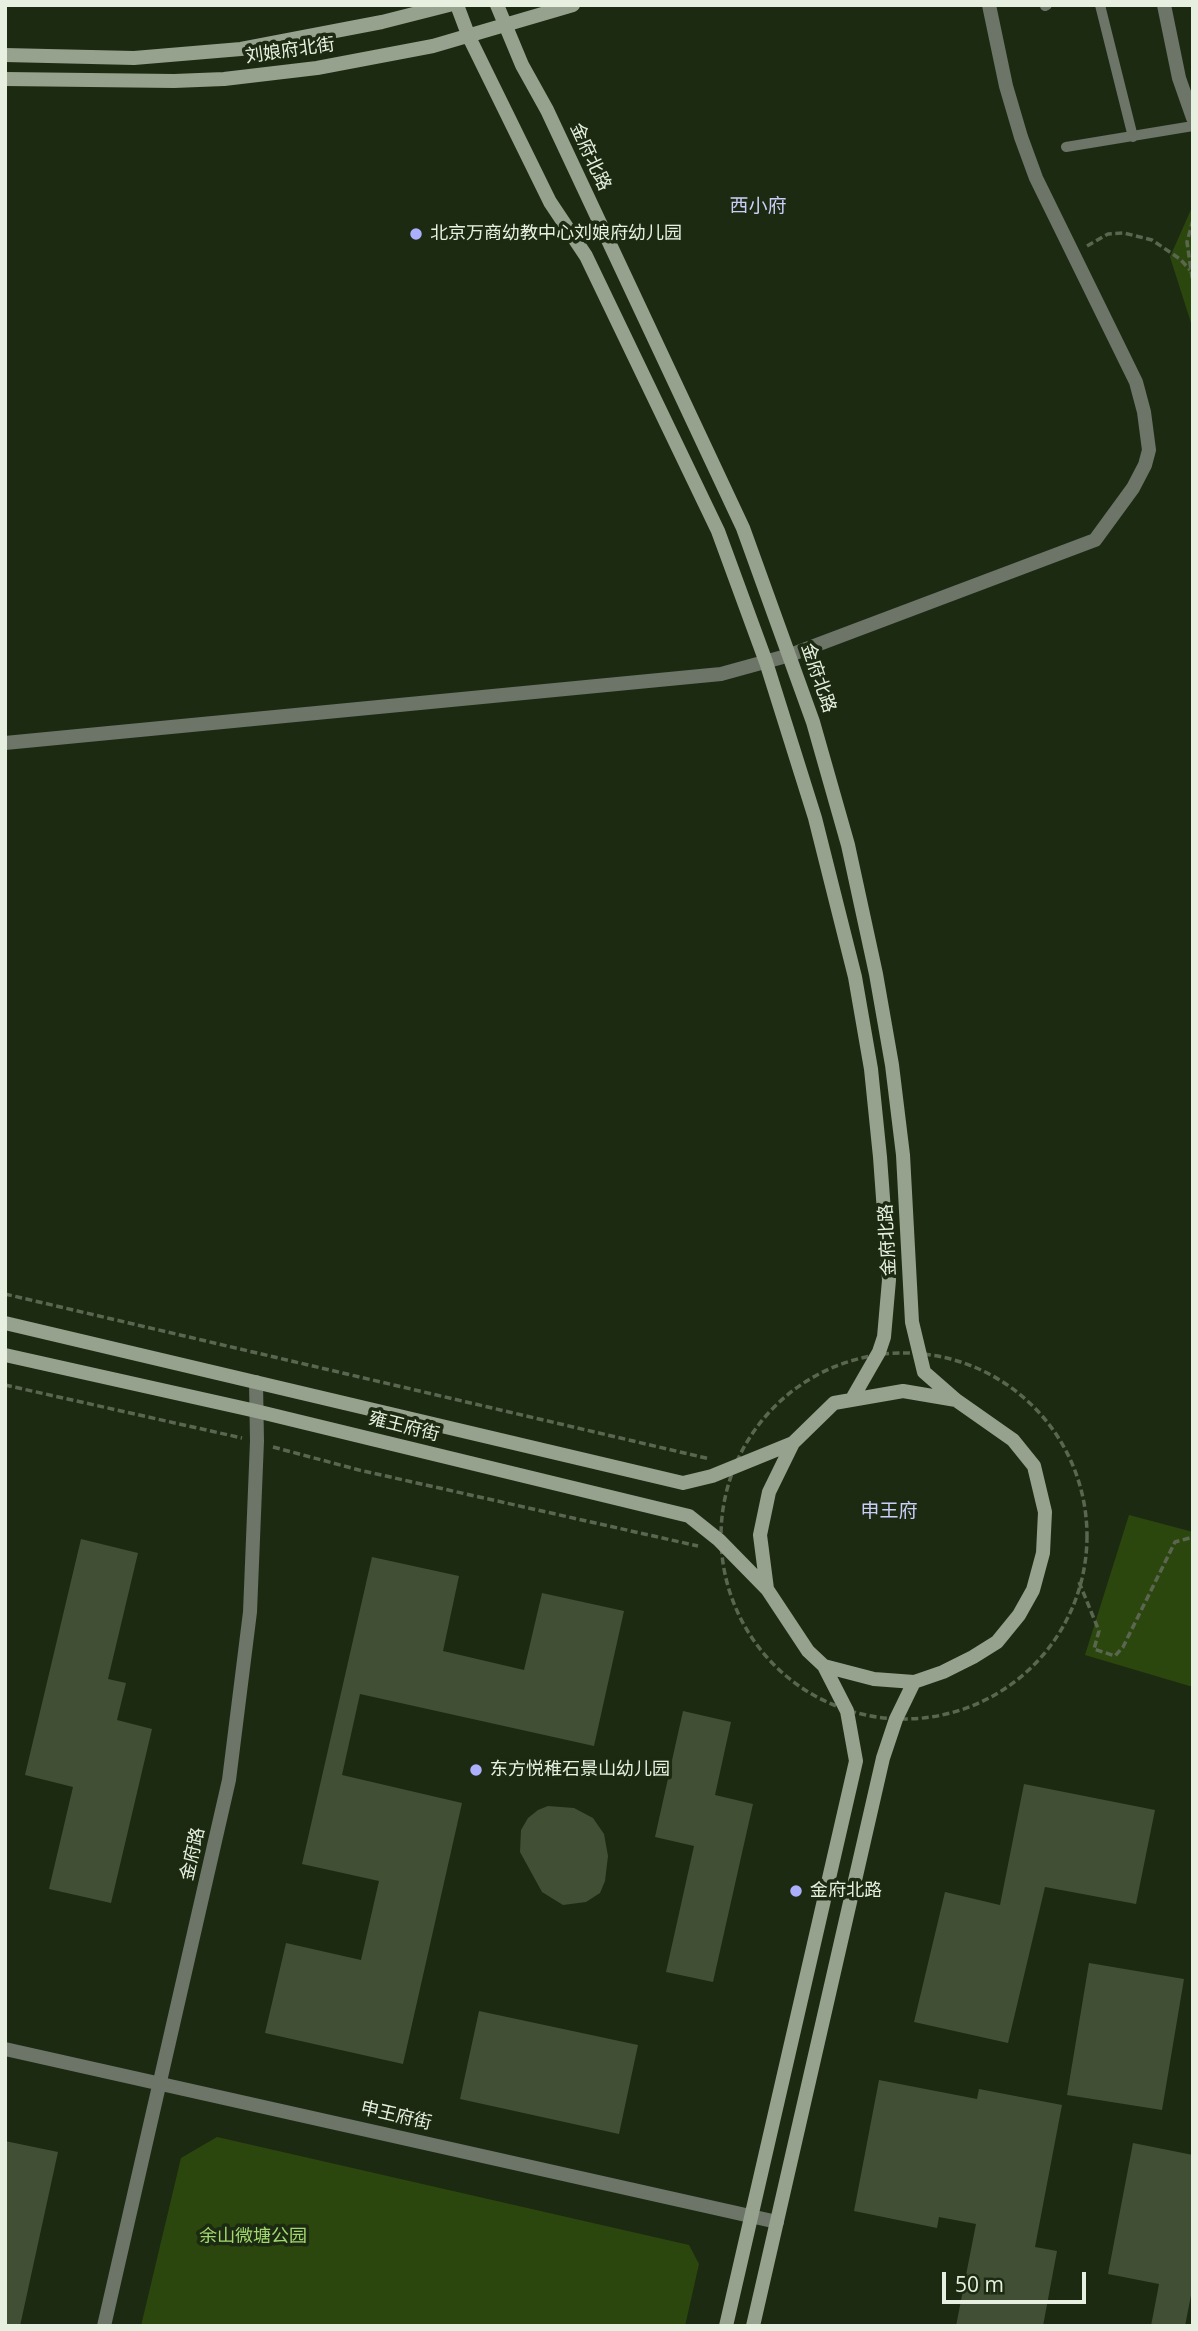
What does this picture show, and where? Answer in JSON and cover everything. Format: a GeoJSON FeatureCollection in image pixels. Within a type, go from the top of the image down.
{"type":"FeatureCollection","features":[{"type":"Feature","properties":{"kind":"main road","name":"刘娘府北街"},"geometry":{"type":"LineString","coordinates":[[5,55],[134,58],[228,51],[311,37],[449,5]]}},
{"type":"Feature","properties":{"kind":"main road","name":"金府北路"},"geometry":{"type":"LineString","coordinates":[[457,5],[469,37],[550,202],[586,256],[718,531],[766,662],[815,818],[855,977],[871,1069],[889,1280],[884,1337],[852,1399]]}},
{"type":"Feature","properties":{"kind":"main road","name":"金府北路"},"geometry":{"type":"LineString","coordinates":[[497,5],[743,528],[813,722],[848,845],[876,974],[892,1065],[900,1129],[912,1322],[924,1372],[956,1400],[1013,1440],[1034,1466],[1045,1512],[1044,1553],[1033,1590],[1019,1615],[997,1642],[943,1672],[914,1682]]}},
{"type":"Feature","properties":{"kind":"main road","name":"刘娘府北街"},"geometry":{"type":"LineString","coordinates":[[5,79],[224,79],[317,68],[433,46],[573,5]]}},
{"type":"Feature","properties":{"kind":"main road","name":"雍王府街"},"geometry":{"type":"LineString","coordinates":[[5,1323],[683,1483],[712,1476],[729,1464],[793,1443]]}},
{"type":"Feature","properties":{"kind":"main road","name":"雍王府街"},"geometry":{"type":"LineString","coordinates":[[5,1355],[256,1411],[689,1516],[719,1540],[766,1589],[808,1651],[824,1666]]}},
{"type":"Feature","properties":{"kind":"main road"},"geometry":{"type":"LineString","coordinates":[[766,1589],[760,1535],[769,1492],[793,1443],[834,1403],[903,1391],[956,1400]]}},
{"type":"Feature","properties":{"kind":"main road"},"geometry":{"type":"LineString","coordinates":[[753,2326],[876,1786],[896,1719],[914,1682],[874,1679],[824,1666]]}},
{"type":"Feature","properties":{"kind":"main road"},"geometry":{"type":"LineString","coordinates":[[726,2326],[856,1761],[847,1712],[824,1666]]}},
{"type":"Feature","properties":{"kind":"street"},"geometry":{"type":"LineString","coordinates":[[5,743],[721,674],[790,655],[1096,540],[1133,488],[1145,465],[1149,450],[1144,412],[1136,382],[1036,178],[1006,86],[989,5]]}},
{"type":"Feature","properties":{"kind":"street"},"geometry":{"type":"LineString","coordinates":[[1164,5],[1179,78],[1193,118]]}},
{"type":"Feature","properties":{"kind":"street","name":"金府路"},"geometry":{"type":"LineString","coordinates":[[104,2326],[229,1780],[250,1612],[257,1441],[256,1382]]}},
{"type":"Feature","properties":{"kind":"street","name":"申王府街"},"geometry":{"type":"LineString","coordinates":[[5,2049],[778,2221]]}},
{"type":"Feature","properties":{"kind":"lane"},"geometry":{"type":"LineString","coordinates":[[1100,5],[1133,136]]}},
{"type":"Feature","properties":{"kind":"lane"},"geometry":{"type":"LineString","coordinates":[[1066,147],[1193,126]]}},
{"type":"Feature","properties":{"kind":"path"},"geometry":{"type":"LineString","coordinates":[[1193,220],[1187,242],[1193,284]]}},
{"type":"Feature","properties":{"kind":"path"},"geometry":{"type":"LineString","coordinates":[[1073,254],[1108,234],[1124,233],[1152,240],[1180,258],[1190,270]]}},
{"type":"Feature","properties":{"kind":"path"},"geometry":{"type":"LineString","coordinates":[[5,1294],[712,1459]]}},
{"type":"Feature","properties":{"kind":"path"},"geometry":{"type":"LineString","coordinates":[[878,1352],[919,1352],[972,1362],[1020,1388],[1057,1425],[1080,1479],[1088,1543],[1075,1594],[1041,1659],[982,1704],[932,1717],[896,1719],[847,1712],[814,1700],[763,1657],[729,1597],[719,1540],[729,1464],[760,1428],[826,1369],[878,1352]]}},
{"type":"Feature","properties":{"kind":"path"},"geometry":{"type":"LineString","coordinates":[[5,1385],[257,1441],[346,1467],[694,1544],[704,1550]]}},
{"type":"Feature","properties":{"kind":"path"},"geometry":{"type":"LineString","coordinates":[[1078,1580],[1098,1631],[1094,1649],[1115,1656],[1123,1647],[1175,1542],[1193,1537]]}},
{"type":"Feature","properties":{"kind":"path"},"geometry":{"type":"LineString","coordinates":[[713,1557],[723,1564]]}},
{"type":"Feature","properties":{"kind":"green space"},"geometry":{"type":"Polygon","coordinates":[[[1193,205],[1193,329],[1170,257],[1193,205]]]}},
{"type":"Feature","properties":{"kind":"green space"},"geometry":{"type":"Polygon","coordinates":[[[1129,1515],[1193,1532],[1193,1687],[1085,1655],[1129,1515]]]}},
{"type":"Feature","properties":{"kind":"green space","name":"余山微塘公园"},"geometry":{"type":"Polygon","coordinates":[[[217,2137],[689,2245],[699,2264],[685,2326],[141,2326],[181,2158],[217,2137]]]}},
{"type":"Feature","properties":{"kind":"building"},"geometry":{"type":"Polygon","coordinates":[[[81,1539],[138,1553],[108,1679],[126,1683],[117,1720],[152,1729],[111,1903],[49,1889],[73,1787],[25,1775],[81,1539]]]}},
{"type":"Feature","properties":{"kind":"building"},"geometry":{"type":"Polygon","coordinates":[[[372,1557],[459,1576],[443,1651],[524,1670],[542,1593],[624,1611],[594,1746],[360,1694],[342,1775],[462,1803],[403,2064],[265,2033],[286,1943],[361,1960],[379,1881],[302,1864],[372,1557]]]}},
{"type":"Feature","properties":{"kind":"building"},"geometry":{"type":"Polygon","coordinates":[[[683,1711],[731,1722],[715,1795],[753,1804],[713,1982],[666,1972],[694,1846],[655,1837],[683,1711]]]}},
{"type":"Feature","properties":{"kind":"building"},"geometry":{"type":"Polygon","coordinates":[[[1024,1784],[1155,1810],[1136,1904],[1045,1887],[1008,2043],[914,2022],[945,1892],[1000,1905],[1024,1784]]]}},
{"type":"Feature","properties":{"kind":"building"},"geometry":{"type":"Polygon","coordinates":[[[548,1806],[574,1808],[593,1818],[604,1834],[608,1856],[605,1881],[600,1893],[586,1902],[563,1905],[542,1892],[520,1852],[521,1830],[528,1818],[548,1806]]]}},
{"type":"Feature","properties":{"kind":"building"},"geometry":{"type":"Polygon","coordinates":[[[1089,1963],[1184,1979],[1162,2110],[1067,2095],[1089,1963]]]}},
{"type":"Feature","properties":{"kind":"building"},"geometry":{"type":"Polygon","coordinates":[[[479,2011],[638,2045],[619,2134],[460,2099],[479,2011]]]}},
{"type":"Feature","properties":{"kind":"building"},"geometry":{"type":"Polygon","coordinates":[[[879,2080],[977,2099],[979,2089],[1062,2105],[1035,2247],[1057,2251],[1043,2326],[956,2326],[976,2224],[939,2217],[937,2228],[854,2211],[879,2080]]]}},
{"type":"Feature","properties":{"kind":"building"},"geometry":{"type":"Polygon","coordinates":[[[5,2141],[58,2152],[20,2326],[5,2326],[5,2141]]]}},
{"type":"Feature","properties":{"kind":"building"},"geometry":{"type":"Polygon","coordinates":[[[1133,2143],[1193,2155],[1193,2285],[1185,2326],[1151,2326],[1159,2284],[1108,2274],[1133,2143]]]}},
{"type":"Feature","properties":{"kind":"place","name":"北京万商幼教中心刘娘府幼儿园"},"geometry":{"type":"Point","coordinates":[416,234]}},
{"type":"Feature","properties":{"kind":"place","name":"东方悦稚石景山幼儿园"},"geometry":{"type":"Point","coordinates":[476,1770]}},
{"type":"Feature","properties":{"kind":"place","name":"金府北路"},"geometry":{"type":"Point","coordinates":[796,1891]}},
{"type":"Feature","properties":{"kind":"district","name":"西小府"},"geometry":{"type":"Point","coordinates":[758,207]}},
{"type":"Feature","properties":{"kind":"district","name":"申王府"},"geometry":{"type":"Point","coordinates":[889,1512]}}]}
